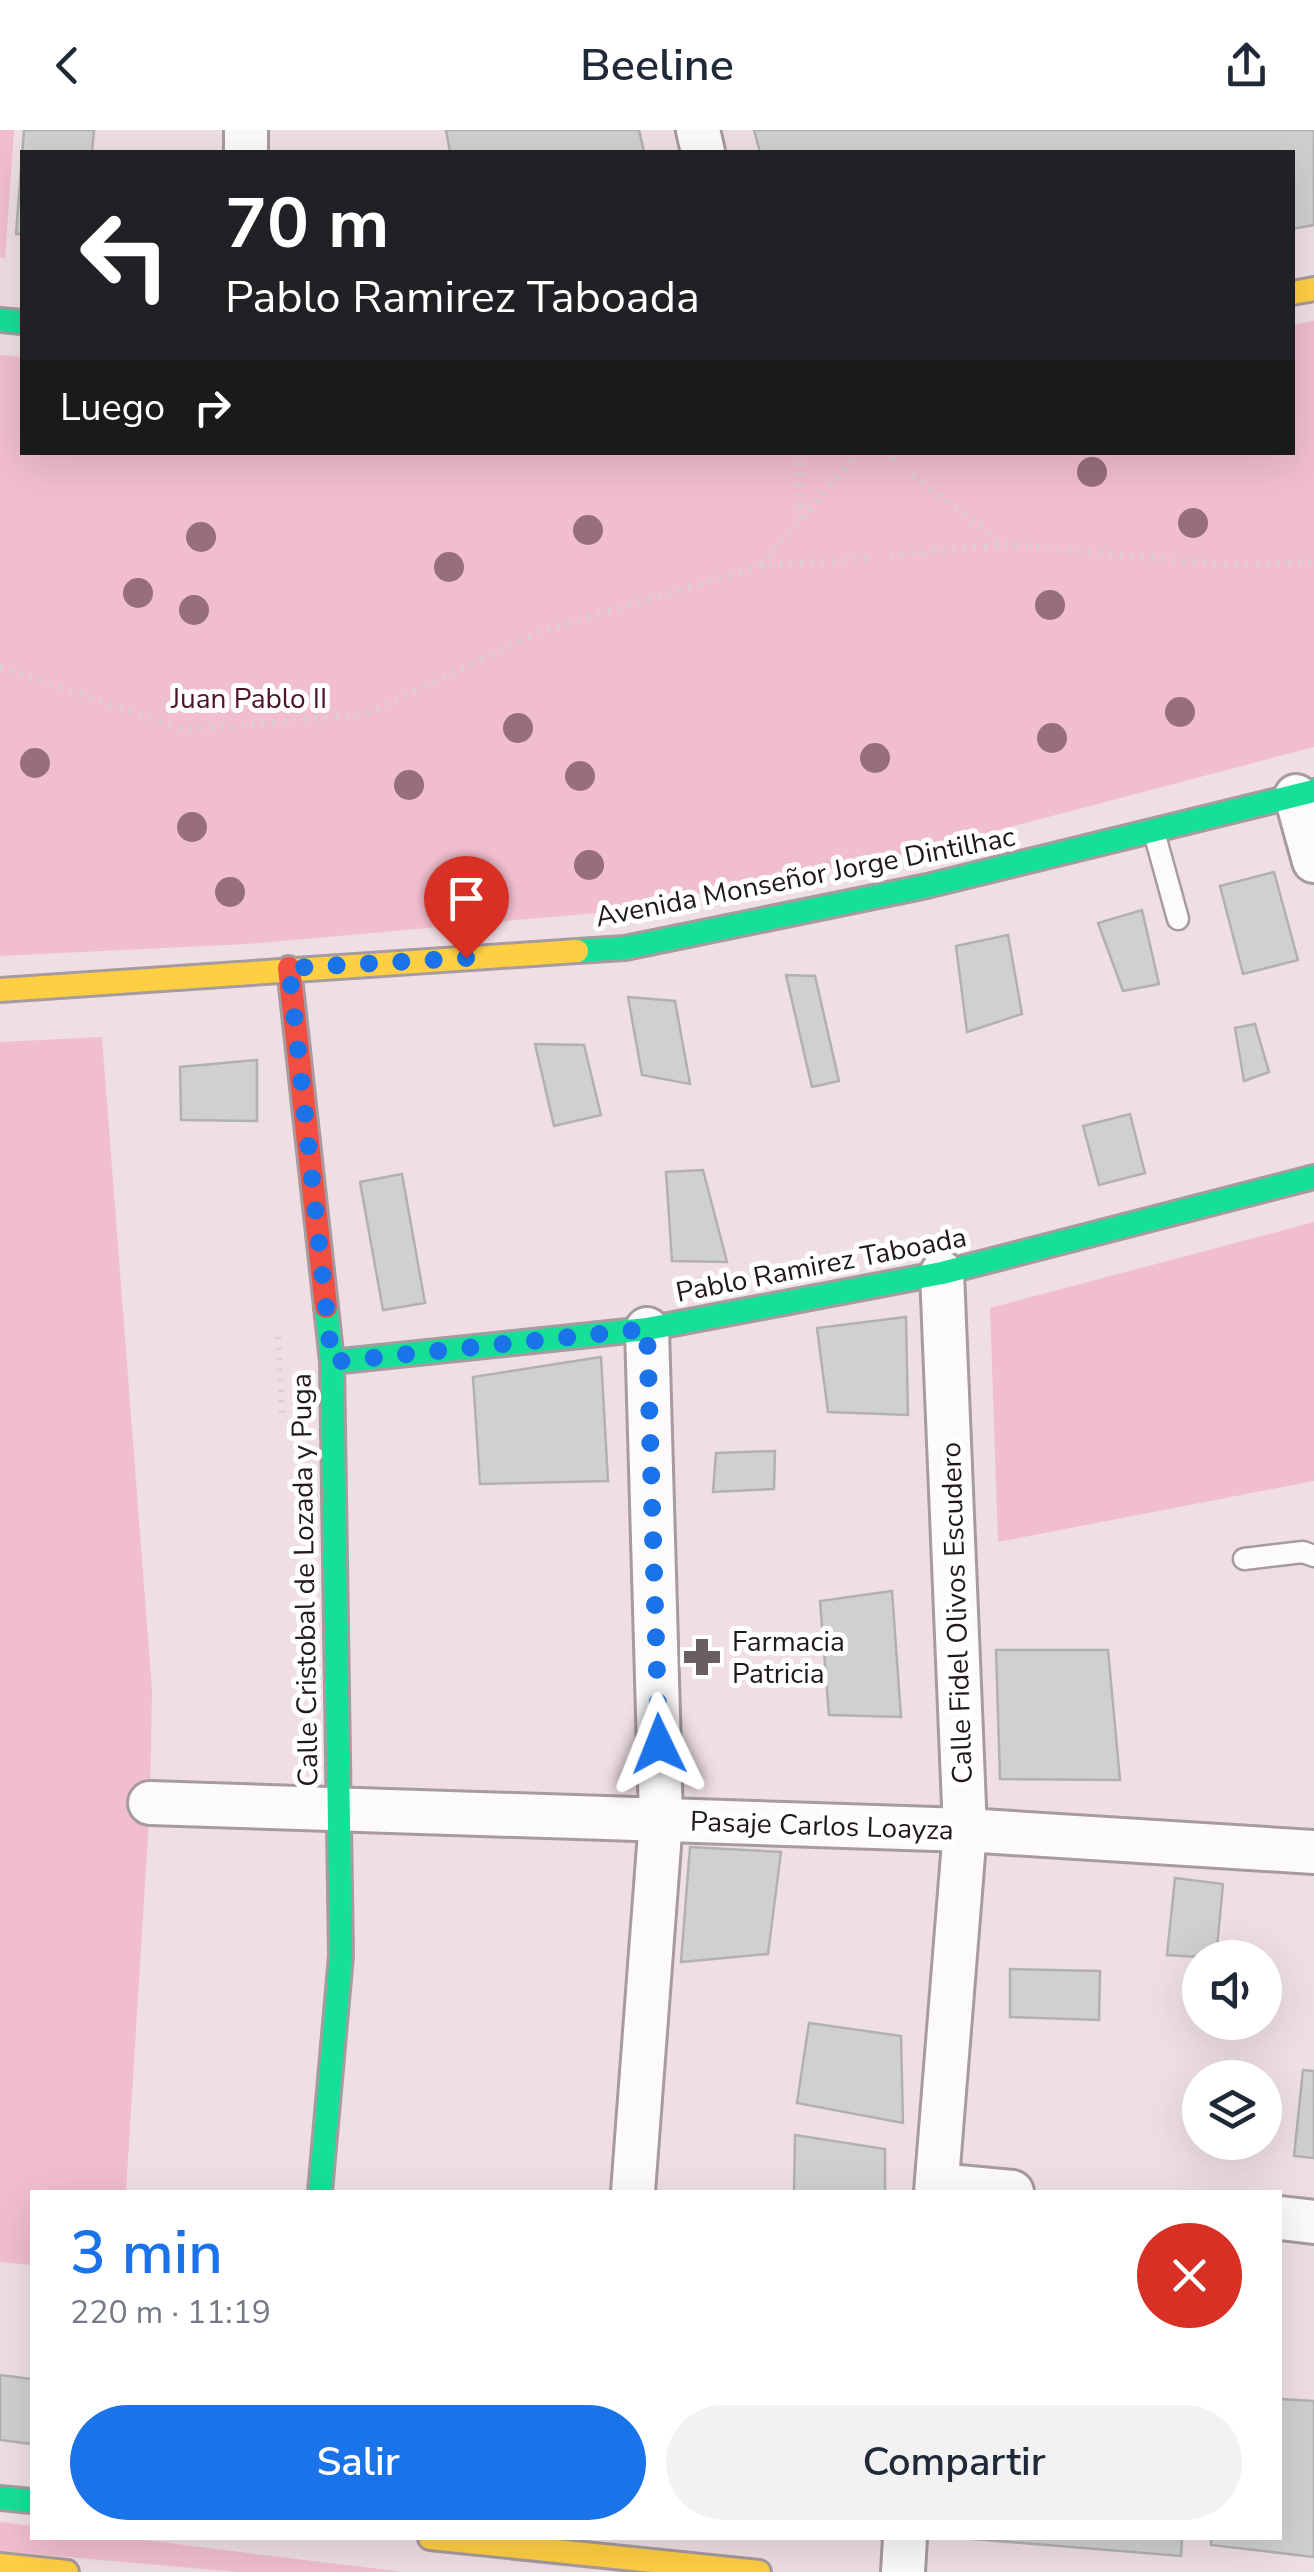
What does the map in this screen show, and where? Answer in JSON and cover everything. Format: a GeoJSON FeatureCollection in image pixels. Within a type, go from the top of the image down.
{"type":"FeatureCollection","features":[{"type":"Feature","properties":{"kind":"street","name":"Avenida Monseñor Jorge Dintilhac"},"geometry":{"type":"LineString","coordinates":[[0,990],[625,948],[927,886],[1305,793]]}},
{"type":"Feature","properties":{"kind":"street"},"geometry":{"type":"LineString","coordinates":[[1305,793],[1314,861]]}},
{"type":"Feature","properties":{"kind":"street","name":"Calle Cristobal de Lozada y Puga"},"geometry":{"type":"LineString","coordinates":[[289,968],[332,1362],[341,1956],[320,2190]]}},
{"type":"Feature","properties":{"kind":"street","name":"Pablo Ramirez Taboada"},"geometry":{"type":"LineString","coordinates":[[332,1362],[647,1329],[942,1273],[1314,1177]]}},
{"type":"Feature","properties":{"kind":"street","name":"Calle Fidel Olivos Escudero"},"geometry":{"type":"LineString","coordinates":[[937,2189],[965,1830],[942,1273]]}},
{"type":"Feature","properties":{"kind":"street"},"geometry":{"type":"LineString","coordinates":[[632,2190],[661,1819],[647,1329]]}},
{"type":"Feature","properties":{"kind":"street","name":"Pasaje Carlos Loayza"},"geometry":{"type":"LineString","coordinates":[[150,1803],[965,1830],[1314,1852]]}},
{"type":"Feature","properties":{"kind":"street"},"geometry":{"type":"LineString","coordinates":[[937,2189],[962,2190]]}},
{"type":"Feature","properties":{"kind":"street"},"geometry":{"type":"LineString","coordinates":[[1282,2218],[1314,2222]]}},
{"type":"Feature","properties":{"kind":"street"},"geometry":{"type":"LineString","coordinates":[[0,2498],[30,2501]]}},
{"type":"Feature","properties":{"kind":"street"},"geometry":{"type":"LineString","coordinates":[[433,2540],[438,2572]]}},
{"type":"Feature","properties":{"kind":"street"},"geometry":{"type":"LineString","coordinates":[[474,2540],[599,2546],[743,2571]]}},
{"type":"Feature","properties":{"kind":"street"},"geometry":{"type":"LineString","coordinates":[[902,2572],[906,2540]]}},
{"type":"Feature","properties":{"kind":"street"},"geometry":{"type":"LineString","coordinates":[[0,2565],[67,2572]]}},
{"type":"Feature","properties":{"kind":"lane"},"geometry":{"type":"LineString","coordinates":[[1154,830],[1178,919]]}},
{"type":"Feature","properties":{"kind":"lane"},"geometry":{"type":"LineString","coordinates":[[1244,1559],[1302,1552],[1314,1556]]}},
{"type":"Feature","properties":{"kind":"path"},"geometry":{"type":"LineString","coordinates":[[1149,141],[1162,130]]}},
{"type":"Feature","properties":{"kind":"path"},"geometry":{"type":"LineString","coordinates":[[799,455],[800,521]]}},
{"type":"Feature","properties":{"kind":"path"},"geometry":{"type":"LineString","coordinates":[[760,566],[856,455]]}},
{"type":"Feature","properties":{"kind":"path"},"geometry":{"type":"LineString","coordinates":[[888,455],[900,465]]}},
{"type":"Feature","properties":{"kind":"path"},"geometry":{"type":"LineString","coordinates":[[914,475],[1002,544]]}},
{"type":"Feature","properties":{"kind":"path"},"geometry":{"type":"LineString","coordinates":[[890,556],[1002,544],[1230,565],[1314,562]]}},
{"type":"Feature","properties":{"kind":"path"},"geometry":{"type":"LineString","coordinates":[[0,666],[184,730],[366,714],[539,632],[760,566],[873,558]]}},
{"type":"Feature","properties":{"kind":"path"},"geometry":{"type":"LineString","coordinates":[[278,1329],[282,1428]]}},
{"type":"Feature","properties":{"kind":"green space"},"geometry":{"type":"Polygon","coordinates":[[[0,130],[14,130],[5,258],[0,257],[0,130]]]}},
{"type":"Feature","properties":{"kind":"green space","name":"Juan Pablo II"},"geometry":{"type":"Polygon","coordinates":[[[1314,321],[1314,747],[915,852],[608,912],[247,944],[0,956],[0,355],[20,357],[20,455],[1295,455],[1295,325],[1314,321]]]}},
{"type":"Feature","properties":{"kind":"green space"},"geometry":{"type":"Polygon","coordinates":[[[102,1037],[152,1690],[150,1803],[126,2190],[30,2190],[30,2265],[0,2262],[0,1042],[102,1037]]]}},
{"type":"Feature","properties":{"kind":"green space"},"geometry":{"type":"Polygon","coordinates":[[[1314,1222],[1314,1481],[998,1542],[990,1308],[1314,1222]]]}},
{"type":"Feature","properties":{"kind":"green space"},"geometry":{"type":"Polygon","coordinates":[[[0,2522],[30,2526],[30,2540],[144,2540],[402,2572],[237,2572],[0,2551],[0,2522]]]}},
{"type":"Feature","properties":{"kind":"building"},"geometry":{"type":"Polygon","coordinates":[[[24,130],[94,130],[92,150],[22,150],[24,130]]]}},
{"type":"Feature","properties":{"kind":"building"},"geometry":{"type":"Polygon","coordinates":[[[446,130],[639,130],[644,150],[450,150],[446,130]]]}},
{"type":"Feature","properties":{"kind":"building"},"geometry":{"type":"Polygon","coordinates":[[[754,130],[1314,130],[1314,225],[1295,228],[1295,150],[759,150],[754,130]]]}},
{"type":"Feature","properties":{"kind":"building"},"geometry":{"type":"Polygon","coordinates":[[[20,182],[20,234],[16,234],[20,182]]]}},
{"type":"Feature","properties":{"kind":"building"},"geometry":{"type":"Polygon","coordinates":[[[1274,872],[1298,960],[1243,974],[1220,886],[1274,872]]]}},
{"type":"Feature","properties":{"kind":"building"},"geometry":{"type":"Polygon","coordinates":[[[1142,910],[1159,984],[1123,991],[1098,923],[1142,910]]]}},
{"type":"Feature","properties":{"kind":"building"},"geometry":{"type":"Polygon","coordinates":[[[1008,935],[1022,1014],[967,1032],[956,946],[1008,935]]]}},
{"type":"Feature","properties":{"kind":"building"},"geometry":{"type":"Polygon","coordinates":[[[786,975],[815,976],[839,1081],[812,1087],[786,975]]]}},
{"type":"Feature","properties":{"kind":"building"},"geometry":{"type":"Polygon","coordinates":[[[628,997],[675,1001],[690,1084],[642,1075],[628,997]]]}},
{"type":"Feature","properties":{"kind":"building"},"geometry":{"type":"Polygon","coordinates":[[[1255,1024],[1269,1072],[1244,1081],[1235,1028],[1255,1024]]]}},
{"type":"Feature","properties":{"kind":"building"},"geometry":{"type":"Polygon","coordinates":[[[535,1044],[584,1045],[601,1115],[554,1126],[535,1044]]]}},
{"type":"Feature","properties":{"kind":"building"},"geometry":{"type":"Polygon","coordinates":[[[257,1060],[257,1121],[181,1120],[180,1067],[257,1060]]]}},
{"type":"Feature","properties":{"kind":"building"},"geometry":{"type":"Polygon","coordinates":[[[1130,1114],[1145,1173],[1099,1185],[1083,1126],[1130,1114]]]}},
{"type":"Feature","properties":{"kind":"building"},"geometry":{"type":"Polygon","coordinates":[[[703,1170],[727,1262],[672,1261],[666,1172],[703,1170]]]}},
{"type":"Feature","properties":{"kind":"building"},"geometry":{"type":"Polygon","coordinates":[[[402,1174],[425,1303],[383,1310],[360,1182],[402,1174]]]}},
{"type":"Feature","properties":{"kind":"building"},"geometry":{"type":"Polygon","coordinates":[[[906,1317],[908,1415],[828,1412],[817,1328],[906,1317]]]}},
{"type":"Feature","properties":{"kind":"building"},"geometry":{"type":"Polygon","coordinates":[[[601,1357],[608,1481],[480,1484],[473,1377],[601,1357]]]}},
{"type":"Feature","properties":{"kind":"building"},"geometry":{"type":"Polygon","coordinates":[[[775,1451],[774,1489],[713,1492],[716,1453],[775,1451]]]}},
{"type":"Feature","properties":{"kind":"building"},"geometry":{"type":"Polygon","coordinates":[[[892,1591],[901,1717],[829,1715],[820,1601],[892,1591]]]}},
{"type":"Feature","properties":{"kind":"building"},"geometry":{"type":"Polygon","coordinates":[[[996,1650],[1108,1650],[1120,1780],[1000,1779],[996,1650]]]}},
{"type":"Feature","properties":{"kind":"building"},"geometry":{"type":"Polygon","coordinates":[[[690,1847],[781,1852],[768,1954],[681,1962],[690,1847]]]}},
{"type":"Feature","properties":{"kind":"building"},"geometry":{"type":"Polygon","coordinates":[[[1175,1878],[1223,1884],[1218,1940],[1182,1940],[1182,1956],[1167,1955],[1175,1878]]]}},
{"type":"Feature","properties":{"kind":"building"},"geometry":{"type":"Polygon","coordinates":[[[1010,1969],[1100,1971],[1099,2020],[1010,2017],[1010,1969]]]}},
{"type":"Feature","properties":{"kind":"building"},"geometry":{"type":"Polygon","coordinates":[[[809,2023],[901,2036],[903,2123],[797,2103],[809,2023]]]}},
{"type":"Feature","properties":{"kind":"building"},"geometry":{"type":"Polygon","coordinates":[[[1303,2070],[1314,2071],[1314,2158],[1294,2156],[1303,2070]]]}},
{"type":"Feature","properties":{"kind":"building"},"geometry":{"type":"Polygon","coordinates":[[[795,2135],[885,2149],[885,2190],[794,2190],[795,2135]]]}},
{"type":"Feature","properties":{"kind":"building"},"geometry":{"type":"Polygon","coordinates":[[[0,2375],[30,2379],[30,2444],[0,2440],[0,2375]]]}},
{"type":"Feature","properties":{"kind":"building"},"geometry":{"type":"Polygon","coordinates":[[[1282,2399],[1314,2401],[1314,2557],[1211,2545],[1211,2540],[1282,2540],[1282,2399]]]}},
{"type":"Feature","properties":{"kind":"building"},"geometry":{"type":"Polygon","coordinates":[[[985,2540],[1182,2540],[1181,2556],[985,2540]]]}},
{"type":"Feature","properties":{"kind":"traffic: fast"},"geometry":{"type":"LineString","coordinates":[[0,320],[20,322]]}},
{"type":"Feature","properties":{"kind":"traffic: fast"},"geometry":{"type":"LineString","coordinates":[[577,951],[625,948],[927,886],[1314,791]]}},
{"type":"Feature","properties":{"kind":"traffic: fast"},"geometry":{"type":"LineString","coordinates":[[332,1362],[647,1329],[942,1273],[1314,1177]]}},
{"type":"Feature","properties":{"kind":"traffic: fast"},"geometry":{"type":"LineString","coordinates":[[320,2190],[341,1956],[332,1362],[326,1307]]}},
{"type":"Feature","properties":{"kind":"traffic: fast"},"geometry":{"type":"LineString","coordinates":[[0,2498],[30,2501]]}},
{"type":"Feature","properties":{"kind":"traffic: slow"},"geometry":{"type":"LineString","coordinates":[[1295,292],[1314,289]]}},
{"type":"Feature","properties":{"kind":"traffic: slow"},"geometry":{"type":"LineString","coordinates":[[0,990],[577,951]]}},
{"type":"Feature","properties":{"kind":"traffic: slow"},"geometry":{"type":"LineString","coordinates":[[449,2540],[759,2572]]}},
{"type":"Feature","properties":{"kind":"traffic: slow"},"geometry":{"type":"LineString","coordinates":[[0,2565],[67,2572]]}},
{"type":"Feature","properties":{"kind":"traffic: jam"},"geometry":{"type":"LineString","coordinates":[[289,968],[326,1307]]}},
{"type":"Feature","properties":{"kind":"place","name":"Farmacia Patricia"},"geometry":{"type":"Point","coordinates":[702,1657]}},
{"type":"Feature","properties":{"kind":"route"},"geometry":{"type":"LineString","coordinates":[[466,958],[289,968],[332,1362],[647,1329],[659,1744]]}}]}
